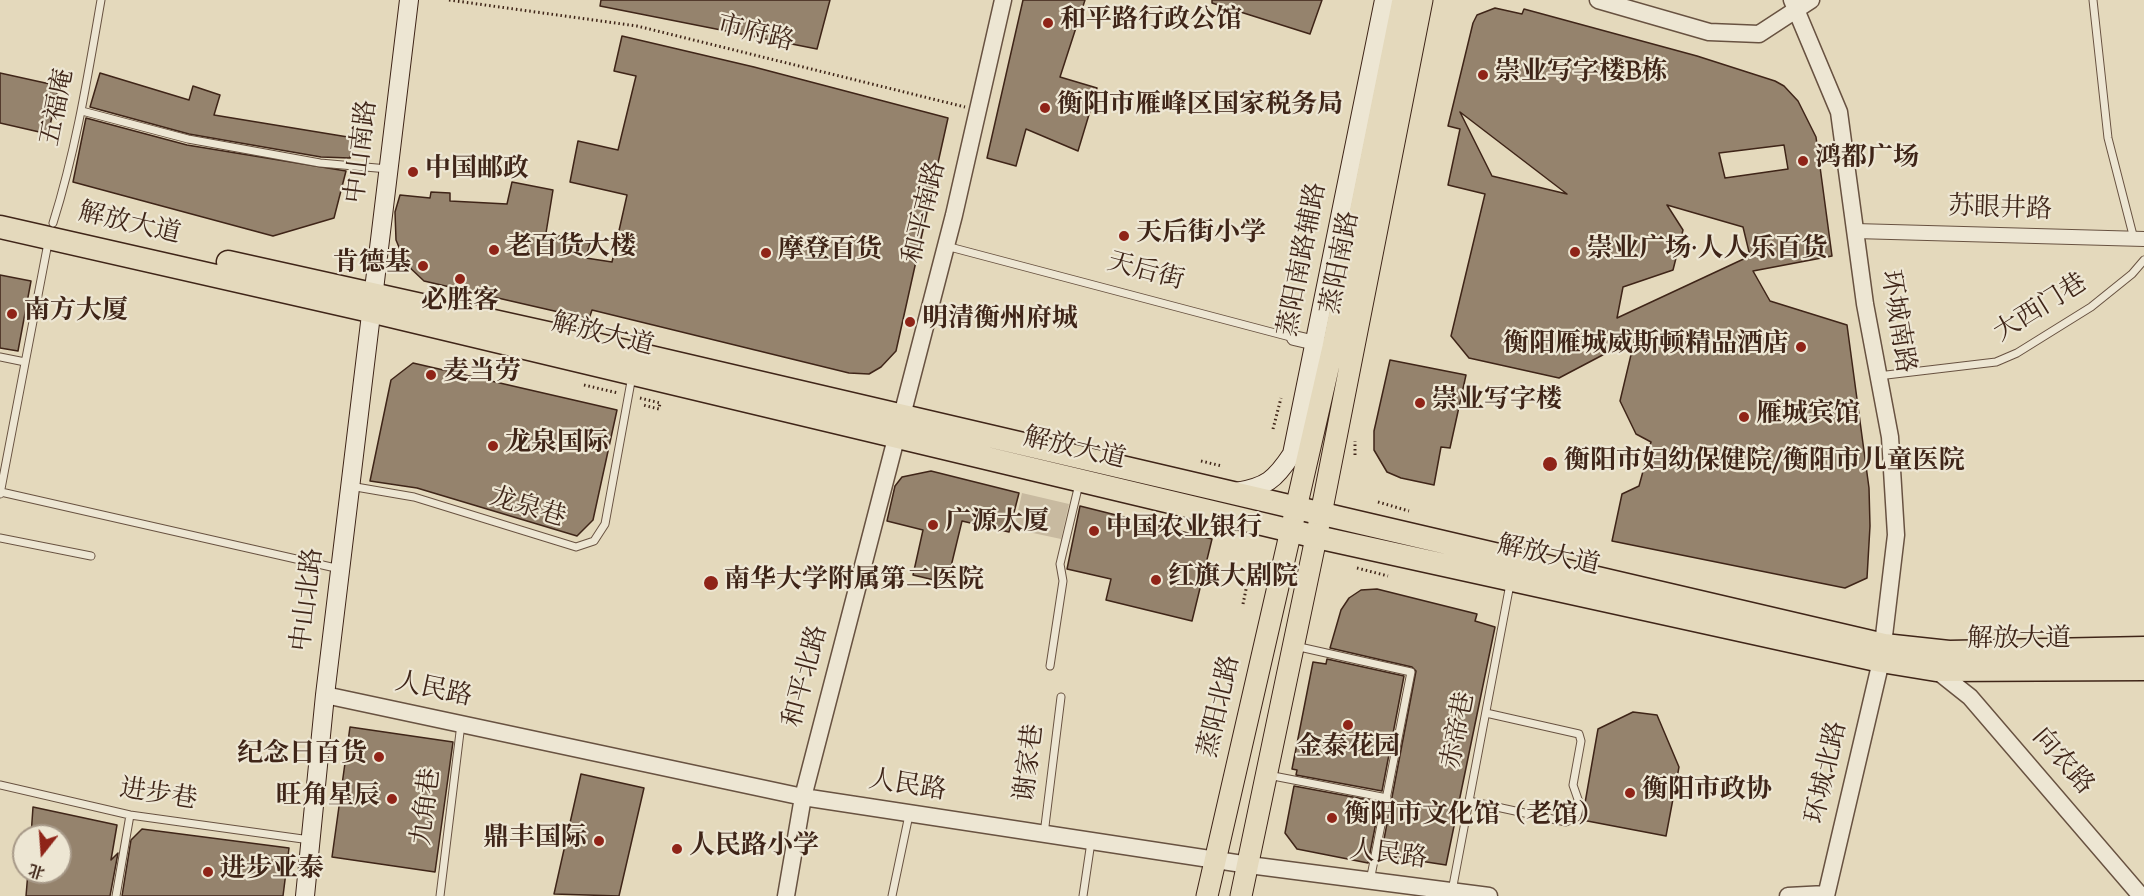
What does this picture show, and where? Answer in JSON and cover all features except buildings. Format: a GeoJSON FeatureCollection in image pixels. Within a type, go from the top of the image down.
{"type":"FeatureCollection","features":[{"type":"Feature","properties":{"kind":"highway","name":"解放大道"},"geometry":{"type":"LineString","coordinates":[[0,212],[51,230],[899,427],[1079,481],[1317,537],[1511,579],[1883,653],[2144,648]]}},
{"type":"Feature","properties":{"kind":"highway","name":"解放大道"},"geometry":{"type":"LineString","coordinates":[[0,227],[51,230]]}},
{"type":"Feature","properties":{"kind":"highway","name":"解放大道"},"geometry":{"type":"LineString","coordinates":[[371,303],[632,374],[1231,493],[1321,514],[1883,653],[1936,670],[2144,669]]}},
{"type":"Feature","properties":{"kind":"main road","name":"中山南路"},"geometry":{"type":"LineString","coordinates":[[371,303],[409,0]]}},
{"type":"Feature","properties":{"kind":"main road","name":"蒸阳南路辅路"},"geometry":{"type":"LineString","coordinates":[[1231,493],[1263,487],[1292,454],[1324,345],[1384,0]]}},
{"type":"Feature","properties":{"kind":"main road","name":"蒸阳南路"},"geometry":{"type":"LineString","coordinates":[[1290,530],[1324,345],[1403,0]]}},
{"type":"Feature","properties":{"kind":"main road","name":"蒸阳南路"},"geometry":{"type":"LineString","coordinates":[[1317,537],[1422,0]]}},
{"type":"Feature","properties":{"kind":"main road","name":"中山北路"},"geometry":{"type":"LineString","coordinates":[[305,896],[325,695],[371,303]]}},
{"type":"Feature","properties":{"kind":"main road","name":"蒸阳北路"},"geometry":{"type":"LineString","coordinates":[[1207,896],[1290,530]]}},
{"type":"Feature","properties":{"kind":"main road"},"geometry":{"type":"LineString","coordinates":[[1241,896],[1317,537]]}},
{"type":"Feature","properties":{"kind":"street","name":"和平南路"},"geometry":{"type":"LineString","coordinates":[[899,427],[946,246],[1003,0]]}},
{"type":"Feature","properties":{"kind":"street"},"geometry":{"type":"LineString","coordinates":[[1598,0],[1709,32],[1759,34],[1793,3]]}},
{"type":"Feature","properties":{"kind":"street"},"geometry":{"type":"LineString","coordinates":[[1637,0],[1706,20],[1754,23],[1793,3],[1811,0]]}},
{"type":"Feature","properties":{"kind":"street","name":"环城南路"},"geometry":{"type":"LineString","coordinates":[[1793,3],[1839,112],[1855,231],[1890,437],[1896,536],[1883,653]]}},
{"type":"Feature","properties":{"kind":"street","name":"苏眼井路"},"geometry":{"type":"LineString","coordinates":[[1855,231],[2139,239]]}},
{"type":"Feature","properties":{"kind":"street","name":"天后街"},"geometry":{"type":"LineString","coordinates":[[1294,338],[1324,345]]}},
{"type":"Feature","properties":{"kind":"street","name":"和平北路"},"geometry":{"type":"LineString","coordinates":[[786,896],[803,797],[899,427]]}},
{"type":"Feature","properties":{"kind":"street","name":"环城北路"},"geometry":{"type":"LineString","coordinates":[[1826,895],[1883,653]]}},
{"type":"Feature","properties":{"kind":"street","name":"向农路"},"geometry":{"type":"LineString","coordinates":[[1936,670],[1970,697],[2141,896]]}},
{"type":"Feature","properties":{"kind":"street","name":"人民路"},"geometry":{"type":"LineString","coordinates":[[325,695],[803,797],[909,815],[1249,865],[1489,896]]}},
{"type":"Feature","properties":{"kind":"street"},"geometry":{"type":"LineString","coordinates":[[1788,896],[1826,895]]}},
{"type":"Feature","properties":{"kind":"lane","name":"五福庵"},"geometry":{"type":"LineString","coordinates":[[51,230],[66,183],[82,111],[101,0]]}},
{"type":"Feature","properties":{"kind":"lane"},"geometry":{"type":"LineString","coordinates":[[2093,0],[2108,138],[2139,239]]}},
{"type":"Feature","properties":{"kind":"lane"},"geometry":{"type":"LineString","coordinates":[[82,111],[188,139],[320,163],[388,169]]}},
{"type":"Feature","properties":{"kind":"lane"},"geometry":{"type":"LineString","coordinates":[[51,230],[0,493],[340,569]]}},
{"type":"Feature","properties":{"kind":"lane","name":"天后街"},"geometry":{"type":"LineString","coordinates":[[946,246],[1294,338]]}},
{"type":"Feature","properties":{"kind":"lane","name":"大西门巷"},"geometry":{"type":"LineString","coordinates":[[1878,376],[1996,362],[2017,353],[2091,307],[2132,274],[2144,260]]}},
{"type":"Feature","properties":{"kind":"lane"},"geometry":{"type":"LineString","coordinates":[[0,357],[25,362]]}},
{"type":"Feature","properties":{"kind":"lane","name":"龙泉巷"},"geometry":{"type":"LineString","coordinates":[[349,486],[414,497],[576,547],[594,541],[605,524],[632,374]]}},
{"type":"Feature","properties":{"kind":"lane"},"geometry":{"type":"LineString","coordinates":[[1050,666],[1063,581],[1060,564],[1079,481]]}},
{"type":"Feature","properties":{"kind":"lane"},"geometry":{"type":"LineString","coordinates":[[0,538],[92,556]]}},
{"type":"Feature","properties":{"kind":"lane","name":"赤帝巷"},"geometry":{"type":"LineString","coordinates":[[1452,891],[1511,579]]}},
{"type":"Feature","properties":{"kind":"lane"},"geometry":{"type":"LineString","coordinates":[[1294,645],[1411,672],[1370,880]]}},
{"type":"Feature","properties":{"kind":"lane","name":"谢家巷"},"geometry":{"type":"LineString","coordinates":[[1044,834],[1061,697]]}},
{"type":"Feature","properties":{"kind":"lane"},"geometry":{"type":"LineString","coordinates":[[1469,801],[1566,822],[1577,817],[1580,805],[1573,785],[1581,741],[1579,734],[1486,713]]}},
{"type":"Feature","properties":{"kind":"lane","name":"九角巷"},"geometry":{"type":"LineString","coordinates":[[440,896],[461,724]]}},
{"type":"Feature","properties":{"kind":"lane"},"geometry":{"type":"LineString","coordinates":[[1267,774],[1387,798]]}},
{"type":"Feature","properties":{"kind":"lane","name":"进步巷"},"geometry":{"type":"LineString","coordinates":[[0,785],[129,815],[312,840]]}},
{"type":"Feature","properties":{"kind":"lane"},"geometry":{"type":"LineString","coordinates":[[116,896],[129,815]]}},
{"type":"Feature","properties":{"kind":"lane"},"geometry":{"type":"LineString","coordinates":[[892,896],[909,815]]}},
{"type":"Feature","properties":{"kind":"lane"},"geometry":{"type":"LineString","coordinates":[[1083,896],[1091,841]]}},
{"type":"Feature","properties":{"kind":"path","name":"市府路"},"geometry":{"type":"LineString","coordinates":[[449,0],[636,26],[978,110]]}},
{"type":"Feature","properties":{"kind":"path"},"geometry":{"type":"LineString","coordinates":[[585,385],[621,394]]}},
{"type":"Feature","properties":{"kind":"path"},"geometry":{"type":"LineString","coordinates":[[640,398],[660,403],[659,409],[643,405]]}},
{"type":"Feature","properties":{"kind":"path"},"geometry":{"type":"LineString","coordinates":[[1273,429],[1281,398]]}},
{"type":"Feature","properties":{"kind":"path"},"geometry":{"type":"LineString","coordinates":[[1201,461],[1222,466]]}},
{"type":"Feature","properties":{"kind":"path"},"geometry":{"type":"LineString","coordinates":[[1378,502],[1409,512]]}},
{"type":"Feature","properties":{"kind":"path"},"geometry":{"type":"LineString","coordinates":[[1358,568],[1388,576]]}},
{"type":"Feature","properties":{"kind":"path"},"geometry":{"type":"LineString","coordinates":[[1243,604],[1250,570]]}},
{"type":"Feature","properties":{"kind":"shaded area"},"geometry":{"type":"Polygon","coordinates":[[[1022,493],[1069,504],[1061,539],[1014,529],[1022,493]]]}},
{"type":"Feature","properties":{"kind":"place","name":"和平路行政公馆"},"geometry":{"type":"Point","coordinates":[1048,23]}},
{"type":"Feature","properties":{"kind":"place","name":"崇业写字楼B栋"},"geometry":{"type":"Point","coordinates":[1483,75]}},
{"type":"Feature","properties":{"kind":"place","name":"衡阳市雁峰区国家税务局"},"geometry":{"type":"Point","coordinates":[1045,108]}},
{"type":"Feature","properties":{"kind":"place","name":"鸿都广场"},"geometry":{"type":"Point","coordinates":[1803,161]}},
{"type":"Feature","properties":{"kind":"place","name":"中国邮政"},"geometry":{"type":"Point","coordinates":[413,172]}},
{"type":"Feature","properties":{"kind":"place","name":"天后街小学"},"geometry":{"type":"Point","coordinates":[1124,236]}},
{"type":"Feature","properties":{"kind":"place","name":"老百货大楼"},"geometry":{"type":"Point","coordinates":[494,250]}},
{"type":"Feature","properties":{"kind":"place","name":"崇业广场·人人乐百货"},"geometry":{"type":"Point","coordinates":[1575,252]}},
{"type":"Feature","properties":{"kind":"place","name":"摩登百货"},"geometry":{"type":"Point","coordinates":[766,253]}},
{"type":"Feature","properties":{"kind":"place","name":"肯德基"},"geometry":{"type":"Point","coordinates":[423,266]}},
{"type":"Feature","properties":{"kind":"place","name":"必胜客"},"geometry":{"type":"Point","coordinates":[460,279]}},
{"type":"Feature","properties":{"kind":"place","name":"南方大厦"},"geometry":{"type":"Point","coordinates":[12,314]}},
{"type":"Feature","properties":{"kind":"place","name":"明清衡州府城"},"geometry":{"type":"Point","coordinates":[910,322]}},
{"type":"Feature","properties":{"kind":"place","name":"衡阳雁城威斯顿精品酒店"},"geometry":{"type":"Point","coordinates":[1801,347]}},
{"type":"Feature","properties":{"kind":"place","name":"麦当劳"},"geometry":{"type":"Point","coordinates":[431,375]}},
{"type":"Feature","properties":{"kind":"place","name":"崇业写字楼"},"geometry":{"type":"Point","coordinates":[1420,403]}},
{"type":"Feature","properties":{"kind":"place","name":"雁城宾馆"},"geometry":{"type":"Point","coordinates":[1744,417]}},
{"type":"Feature","properties":{"kind":"place","name":"龙泉国际"},"geometry":{"type":"Point","coordinates":[493,446]}},
{"type":"Feature","properties":{"kind":"place","name":"衡阳市妇幼保健院/衡阳市儿童医院"},"geometry":{"type":"Point","coordinates":[1550,464]}},
{"type":"Feature","properties":{"kind":"place","name":"广源大厦"},"geometry":{"type":"Point","coordinates":[933,525]}},
{"type":"Feature","properties":{"kind":"place","name":"中国农业银行"},"geometry":{"type":"Point","coordinates":[1094,531]}},
{"type":"Feature","properties":{"kind":"place","name":"红旗大剧院"},"geometry":{"type":"Point","coordinates":[1156,580]}},
{"type":"Feature","properties":{"kind":"place","name":"南华大学附属第二医院"},"geometry":{"type":"Point","coordinates":[711,583]}},
{"type":"Feature","properties":{"kind":"place","name":"金泰花园"},"geometry":{"type":"Point","coordinates":[1348,725]}},
{"type":"Feature","properties":{"kind":"place","name":"纪念日百货"},"geometry":{"type":"Point","coordinates":[379,757]}},
{"type":"Feature","properties":{"kind":"place","name":"衡阳市政协"},"geometry":{"type":"Point","coordinates":[1630,793]}},
{"type":"Feature","properties":{"kind":"place","name":"旺角星辰"},"geometry":{"type":"Point","coordinates":[392,799]}},
{"type":"Feature","properties":{"kind":"place","name":"衡阳市文化馆（老馆）"},"geometry":{"type":"Point","coordinates":[1332,818]}},
{"type":"Feature","properties":{"kind":"place","name":"鼎丰国际"},"geometry":{"type":"Point","coordinates":[599,841]}},
{"type":"Feature","properties":{"kind":"place","name":"人民路小学"},"geometry":{"type":"Point","coordinates":[677,849]}},
{"type":"Feature","properties":{"kind":"place","name":"进步亚泰"},"geometry":{"type":"Point","coordinates":[208,872]}}]}
